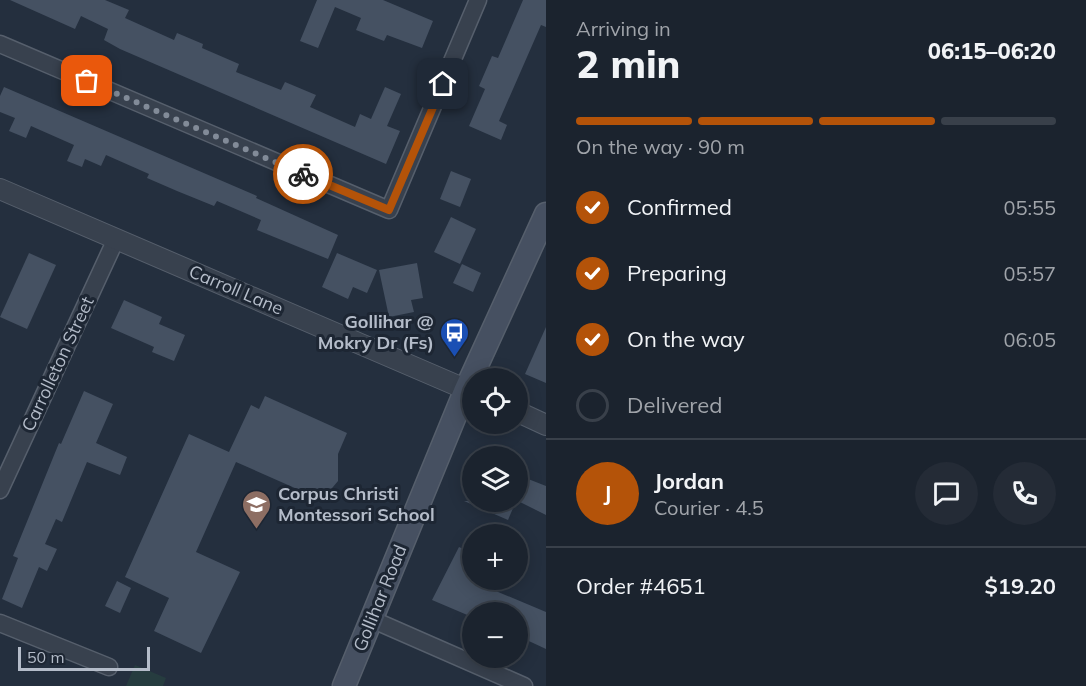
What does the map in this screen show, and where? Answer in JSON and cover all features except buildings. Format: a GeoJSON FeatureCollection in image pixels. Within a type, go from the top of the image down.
{"type":"FeatureCollection","features":[{"type":"Feature","properties":{"kind":"main road","name":"Gollihar Road"},"geometry":{"type":"LineString","coordinates":[[479,368],[546,214]]}},
{"type":"Feature","properties":{"kind":"main road","name":"Gollihar Road"},"geometry":{"type":"LineString","coordinates":[[344,686],[370,619],[462,406]]}},
{"type":"Feature","properties":{"kind":"street"},"geometry":{"type":"LineString","coordinates":[[0,44],[389,210],[478,0]]}},
{"type":"Feature","properties":{"kind":"street","name":"Carroll Lane"},"geometry":{"type":"LineString","coordinates":[[0,189],[462,387]]}},
{"type":"Feature","properties":{"kind":"street","name":"Carrolleton Street"},"geometry":{"type":"LineString","coordinates":[[0,490],[116,238]]}},
{"type":"Feature","properties":{"kind":"street"},"geometry":{"type":"LineString","coordinates":[[528,417],[546,425]]}},
{"type":"Feature","properties":{"kind":"street"},"geometry":{"type":"LineString","coordinates":[[370,619],[524,686]]}},
{"type":"Feature","properties":{"kind":"street"},"geometry":{"type":"LineString","coordinates":[[0,623],[109,667]]}},
{"type":"Feature","properties":{"kind":"green space"},"geometry":{"type":"Polygon","coordinates":[[[135,665],[166,678],[163,686],[126,686],[135,665]]]}},
{"type":"Feature","properties":{"kind":"way so far"},"geometry":{"type":"LineString","coordinates":[[87,81],[303,174]]}},
{"type":"Feature","properties":{"kind":"place","name":"Gollihar @ Mokry Dr (Fs)"},"geometry":{"type":"Point","coordinates":[455,358]}},
{"type":"Feature","properties":{"kind":"place","name":"Corpus Christi Montessori School"},"geometry":{"type":"Point","coordinates":[257,530]}},
{"type":"Feature","properties":{"kind":"route"},"geometry":{"type":"LineString","coordinates":[[303,174],[389,210],[443,84]]}}]}
